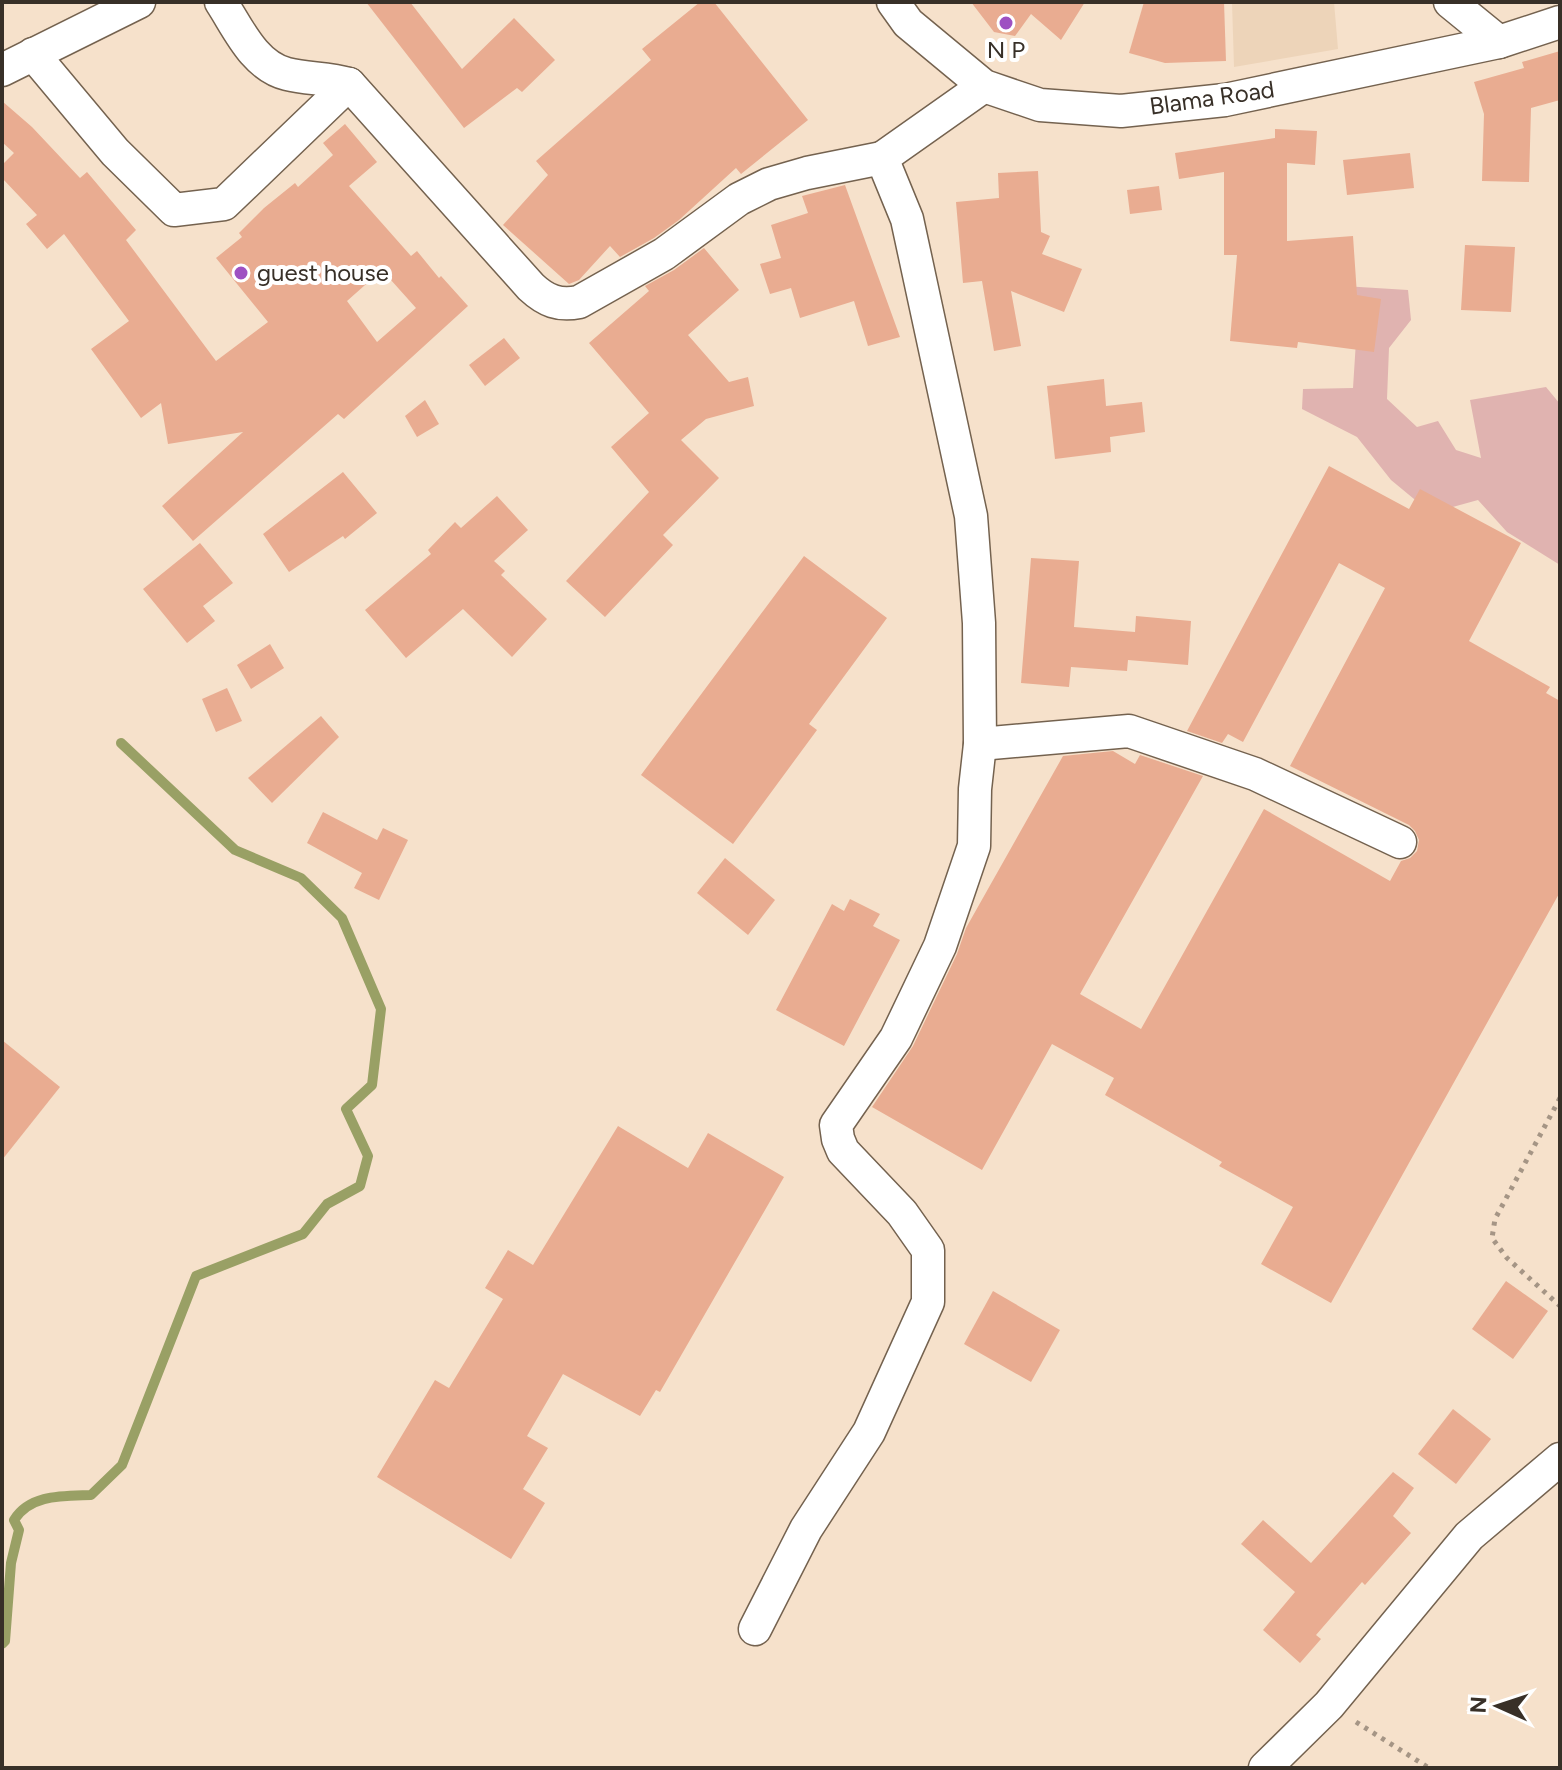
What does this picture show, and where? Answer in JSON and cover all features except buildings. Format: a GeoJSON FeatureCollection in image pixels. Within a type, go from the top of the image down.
{"type":"FeatureCollection","features":[{"type":"Feature","properties":{"kind":"street"},"geometry":{"type":"LineString","coordinates":[[2,70],[139,2]]}},
{"type":"Feature","properties":{"kind":"street"},"geometry":{"type":"LineString","coordinates":[[221,2],[268,68],[288,75],[349,84],[531,287],[553,302],[567,304],[579,302],[664,254],[739,199],[769,184],[882,158],[984,86]]}},
{"type":"Feature","properties":{"kind":"street","name":"Blama Road"},"geometry":{"type":"LineString","coordinates":[[893,2],[908,23],[984,86],[1040,105],[1121,111],[1225,100],[1499,42],[1560,22]]}},
{"type":"Feature","properties":{"kind":"street"},"geometry":{"type":"LineString","coordinates":[[1450,2],[1499,42]]}},
{"type":"Feature","properties":{"kind":"street"},"geometry":{"type":"LineString","coordinates":[[33,54],[115,152],[174,210],[224,204],[349,84]]}},
{"type":"Feature","properties":{"kind":"street"},"geometry":{"type":"LineString","coordinates":[[755,1629],[806,1529],[869,1432],[928,1302],[928,1250],[902,1213],[843,1151],[836,1125],[896,1038],[940,946],[974,846],[980,744],[979,623],[971,516],[907,219],[882,158]]}},
{"type":"Feature","properties":{"kind":"street"},"geometry":{"type":"LineString","coordinates":[[980,744],[1129,731],[1255,774],[1400,842]]}},
{"type":"Feature","properties":{"kind":"street"},"geometry":{"type":"LineString","coordinates":[[1265,1768],[1329,1705],[1469,1536],[1560,1459]]}},
{"type":"Feature","properties":{"kind":"path"},"geometry":{"type":"LineString","coordinates":[[1560,1098],[1495,1219],[1492,1238],[1507,1258],[1560,1306]]}},
{"type":"Feature","properties":{"kind":"path"},"geometry":{"type":"LineString","coordinates":[[1329,1705],[1429,1768]]}},
{"type":"Feature","properties":{"kind":"shaded area"},"geometry":{"type":"Polygon","coordinates":[[[1232,2],[1334,2],[1338,49],[1234,67],[1232,2]]]}},
{"type":"Feature","properties":{"kind":"shaded area"},"geometry":{"type":"Polygon","coordinates":[[[1327,285],[1408,290],[1411,320],[1389,348],[1387,399],[1417,427],[1438,421],[1456,450],[1481,458],[1470,400],[1546,387],[1560,404],[1560,565],[1507,532],[1478,500],[1431,513],[1391,480],[1357,437],[1302,409],[1303,389],[1353,388],[1356,341],[1327,285]]]}},
{"type":"Feature","properties":{"kind":"waterway"},"geometry":{"type":"LineString","coordinates":[[2,1644],[5,1641],[11,1563],[19,1530],[14,1520],[29,1505],[38,1501],[59,1496],[91,1495],[122,1465],[196,1276],[303,1234],[327,1204],[360,1186],[368,1156],[346,1109],[372,1085],[381,1009],[342,918],[301,878],[235,850],[121,743]]}},
{"type":"Feature","properties":{"kind":"place","name":"N P"},"geometry":{"type":"Point","coordinates":[1006,23]}},
{"type":"Feature","properties":{"kind":"place","name":"guest house"},"geometry":{"type":"Point","coordinates":[241,273]}}]}
